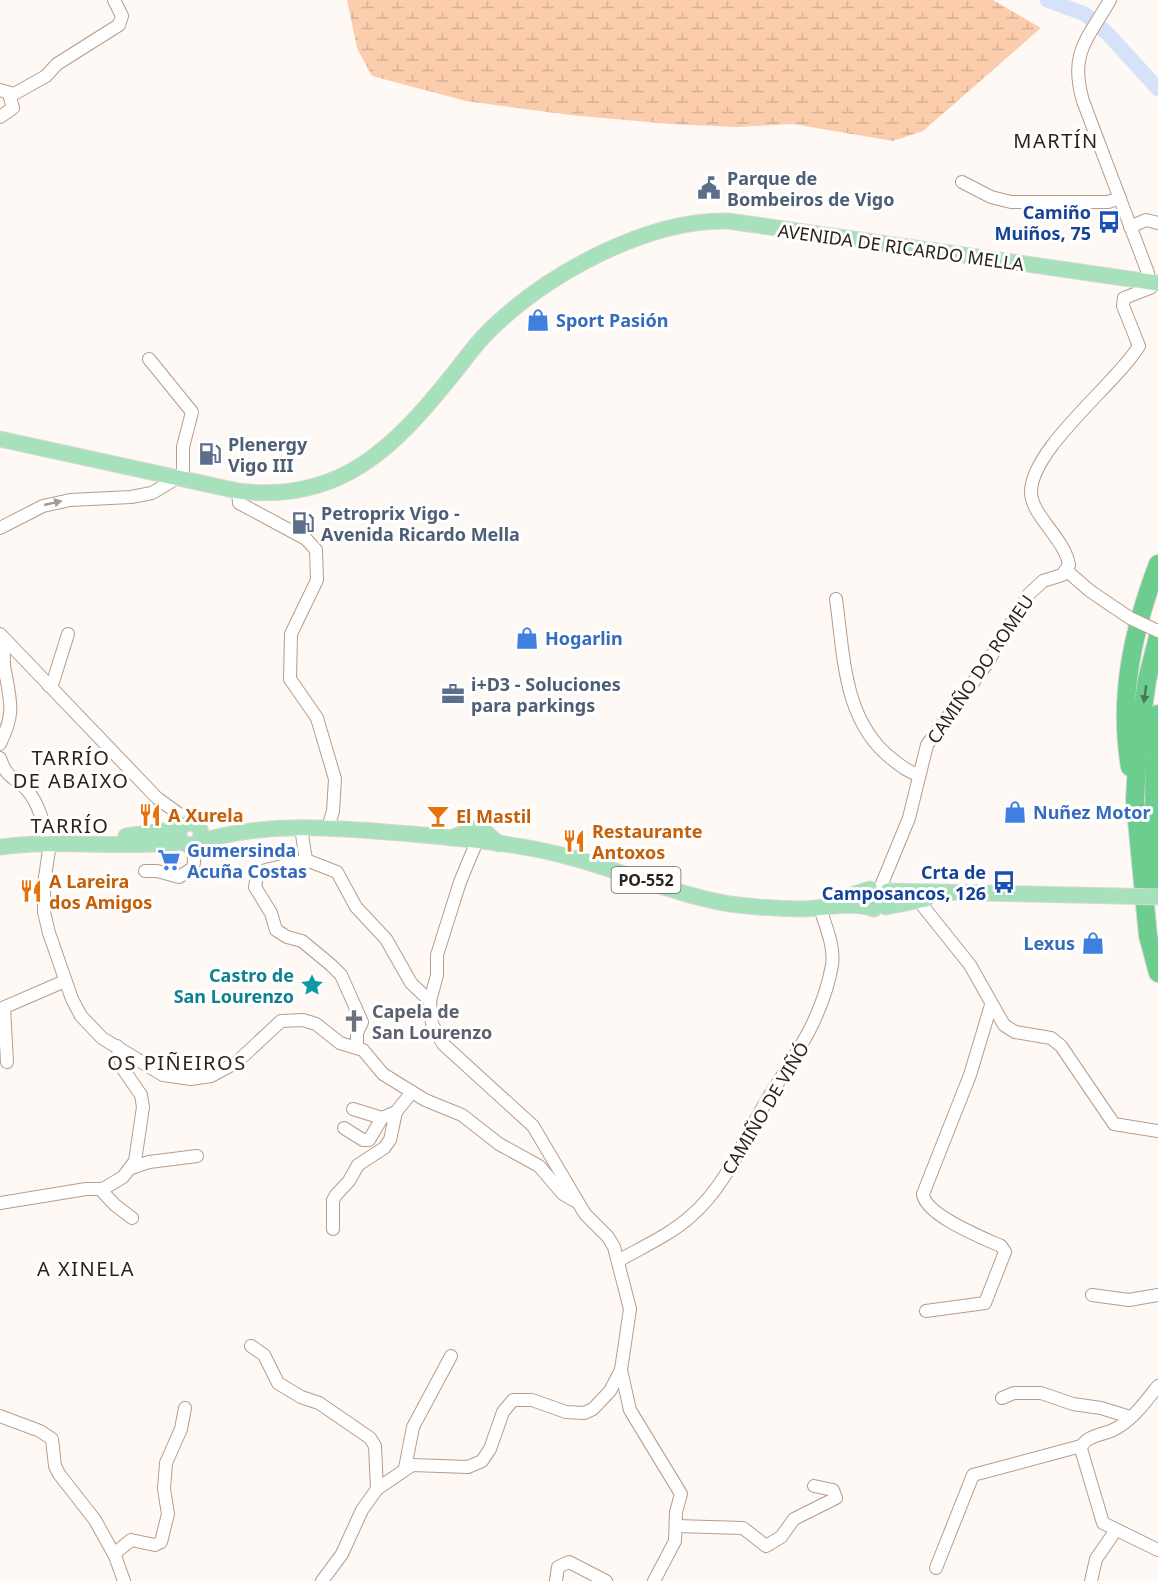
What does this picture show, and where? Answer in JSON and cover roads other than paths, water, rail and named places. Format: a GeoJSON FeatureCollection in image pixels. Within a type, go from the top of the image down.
{"type":"FeatureCollection","features":[{"type":"Feature","properties":{"kind":"highway"},"geometry":{"type":"LineString","coordinates":[[1158,564],[1146,595],[1126,678],[1125,737],[1135,800],[1148,936],[1158,973]]}},
{"type":"Feature","properties":{"kind":"highway"},"geometry":{"type":"LineString","coordinates":[[1135,800],[1138,746],[1147,680],[1158,637]]}},
{"type":"Feature","properties":{"kind":"highway"},"geometry":{"type":"LineString","coordinates":[[1158,714],[1154,753],[1158,881]]}},
{"type":"Feature","properties":{"kind":"main road","name":"AVENIDA DE RICARDO MELLA"},"geometry":{"type":"LineString","coordinates":[[502,325],[628,242],[698,222],[728,221],[1154,282]]}},
{"type":"Feature","properties":{"kind":"main road","name":"AVENIDA DE RICARDO MELLA"},"geometry":{"type":"LineString","coordinates":[[0,439],[238,491],[294,491],[317,486],[353,472],[389,447],[455,372],[544,287],[594,263]]}},
{"type":"Feature","properties":{"kind":"main road"},"geometry":{"type":"LineString","coordinates":[[81,842],[160,831],[301,828],[328,828],[450,838],[478,834]]}},
{"type":"Feature","properties":{"kind":"main road"},"geometry":{"type":"LineString","coordinates":[[0,847],[81,842],[120,844],[186,831]]}},
{"type":"Feature","properties":{"kind":"main road","name":"PO-552"},"geometry":{"type":"LineString","coordinates":[[478,834],[499,844],[569,856],[711,900],[748,906],[820,908],[863,905],[880,908],[970,893]]}},
{"type":"Feature","properties":{"kind":"main road"},"geometry":{"type":"LineString","coordinates":[[880,889],[890,901],[880,908],[867,900],[880,889]]}},
{"type":"Feature","properties":{"kind":"main road","name":"PO-552"},"geometry":{"type":"LineString","coordinates":[[781,907],[825,902],[880,889],[1158,897]]}},
{"type":"Feature","properties":{"kind":"street"},"geometry":{"type":"LineString","coordinates":[[4,92],[14,94],[46,76],[57,64],[121,23],[122,16],[114,0]]}},
{"type":"Feature","properties":{"kind":"street"},"geometry":{"type":"LineString","coordinates":[[1109,2],[1076,60],[1079,88],[1119,198],[1154,282],[1150,288],[1124,298],[1123,306],[1138,342],[1137,349],[1050,449],[1032,486],[1033,502],[1068,559],[1066,571],[1090,591],[1130,618],[1158,631]]}},
{"type":"Feature","properties":{"kind":"street"},"geometry":{"type":"LineString","coordinates":[[0,117],[13,108],[4,92]]}},
{"type":"Feature","properties":{"kind":"street"},"geometry":{"type":"LineString","coordinates":[[962,182],[991,197],[1011,202],[1108,202],[1119,198]]}},
{"type":"Feature","properties":{"kind":"street"},"geometry":{"type":"LineString","coordinates":[[1130,226],[1146,220],[1158,223]]}},
{"type":"Feature","properties":{"kind":"street"},"geometry":{"type":"LineString","coordinates":[[0,528],[43,506],[70,500],[142,495],[152,493],[180,479],[183,447],[192,412],[149,359]]}},
{"type":"Feature","properties":{"kind":"street"},"geometry":{"type":"LineString","coordinates":[[238,491],[239,503],[306,538],[316,550],[317,580],[291,634],[290,679],[317,718],[335,779],[333,811],[328,828]]}},
{"type":"Feature","properties":{"kind":"street","name":"CAMIÑO DO ROMEU"},"geometry":{"type":"LineString","coordinates":[[880,889],[900,845],[927,745],[986,665],[1028,595],[1043,581],[1066,571]]}},
{"type":"Feature","properties":{"kind":"street"},"geometry":{"type":"LineString","coordinates":[[837,599],[849,690],[860,724],[886,755],[908,772],[919,775]]}},
{"type":"Feature","properties":{"kind":"street"},"geometry":{"type":"LineString","coordinates":[[0,634],[186,831],[194,862],[186,874],[179,877],[157,871],[145,871]]}},
{"type":"Feature","properties":{"kind":"street"},"geometry":{"type":"LineString","coordinates":[[0,634],[6,651],[4,669],[12,702],[9,726],[0,744]]}},
{"type":"Feature","properties":{"kind":"street"},"geometry":{"type":"LineString","coordinates":[[48,686],[53,682],[68,634]]}},
{"type":"Feature","properties":{"kind":"street"},"geometry":{"type":"LineString","coordinates":[[0,758],[5,773],[30,794],[46,827],[48,843],[44,912],[65,981],[81,1016],[92,1029],[150,1069],[178,1079],[208,1076],[222,1071],[237,1062],[281,1021],[289,1019],[316,1024],[340,1043],[357,1046],[372,1059],[383,1074],[411,1092],[462,1115],[499,1144],[539,1166],[563,1194],[579,1204]]}},
{"type":"Feature","properties":{"kind":"street"},"geometry":{"type":"LineString","coordinates":[[157,798],[186,831]]}},
{"type":"Feature","properties":{"kind":"street"},"geometry":{"type":"LineString","coordinates":[[301,828],[306,860]]}},
{"type":"Feature","properties":{"kind":"street"},"geometry":{"type":"LineString","coordinates":[[478,834],[437,955],[437,975],[430,1001],[432,1023],[436,1035],[506,1103],[526,1118],[585,1215],[608,1237],[618,1261],[630,1309],[621,1370],[630,1410],[681,1494],[675,1541],[654,1581]]}},
{"type":"Feature","properties":{"kind":"street"},"geometry":{"type":"LineString","coordinates":[[357,1046],[357,1033],[362,1022],[341,975],[302,941],[287,937],[276,930],[271,913],[255,887],[257,876],[262,871],[306,860],[337,872],[356,907],[386,939],[411,983],[430,1001]]}},
{"type":"Feature","properties":{"kind":"street"},"geometry":{"type":"LineString","coordinates":[[920,903],[970,965],[992,1005],[1009,1029],[1051,1038],[1062,1046],[1114,1124],[1158,1131]]}},
{"type":"Feature","properties":{"kind":"street","name":"CAMIÑO DE VIÑÓ"},"geometry":{"type":"LineString","coordinates":[[618,1261],[677,1228],[716,1191],[771,1093],[802,1048],[823,1003],[832,964],[831,944],[820,908]]}},
{"type":"Feature","properties":{"kind":"street"},"geometry":{"type":"LineString","coordinates":[[7,1062],[2,1009],[65,981]]}},
{"type":"Feature","properties":{"kind":"street"},"geometry":{"type":"LineString","coordinates":[[926,1311],[985,1303],[1005,1252],[1001,1246],[956,1226],[928,1204],[923,1194],[977,1057],[992,1005]]}},
{"type":"Feature","properties":{"kind":"street"},"geometry":{"type":"LineString","coordinates":[[0,1203],[100,1189],[116,1182],[131,1168],[135,1161],[143,1107],[141,1095],[123,1069],[117,1046]]}},
{"type":"Feature","properties":{"kind":"street"},"geometry":{"type":"LineString","coordinates":[[333,1229],[333,1200],[349,1181],[358,1165],[384,1148],[390,1140],[396,1112],[411,1092]]}},
{"type":"Feature","properties":{"kind":"street"},"geometry":{"type":"LineString","coordinates":[[353,1110],[382,1118]]}},
{"type":"Feature","properties":{"kind":"street"},"geometry":{"type":"LineString","coordinates":[[344,1128],[365,1141],[371,1138],[382,1118],[396,1112]]}},
{"type":"Feature","properties":{"kind":"street"},"geometry":{"type":"LineString","coordinates":[[131,1168],[149,1161],[197,1155]]}},
{"type":"Feature","properties":{"kind":"street"},"geometry":{"type":"LineString","coordinates":[[100,1189],[132,1218]]}},
{"type":"Feature","properties":{"kind":"street"},"geometry":{"type":"LineString","coordinates":[[1092,1295],[1129,1300],[1158,1295]]}},
{"type":"Feature","properties":{"kind":"street"},"geometry":{"type":"LineString","coordinates":[[251,1346],[264,1355],[278,1383],[301,1397],[319,1403],[370,1438],[375,1446],[377,1489]]}},
{"type":"Feature","properties":{"kind":"street"},"geometry":{"type":"LineString","coordinates":[[405,1468],[413,1427],[451,1356]]}},
{"type":"Feature","properties":{"kind":"street"},"geometry":{"type":"LineString","coordinates":[[322,1581],[342,1554],[362,1510],[377,1489],[405,1468],[420,1464],[476,1465],[486,1457],[502,1412],[513,1400],[532,1400],[566,1412],[584,1413],[602,1402],[621,1370]]}},
{"type":"Feature","properties":{"kind":"street"},"geometry":{"type":"LineString","coordinates":[[936,1568],[973,1475],[1081,1446],[1089,1439],[1120,1427],[1158,1386]]}},
{"type":"Feature","properties":{"kind":"street"},"geometry":{"type":"LineString","coordinates":[[1002,1398],[1014,1393],[1041,1394],[1073,1404],[1101,1408],[1130,1418]]}},
{"type":"Feature","properties":{"kind":"street"},"geometry":{"type":"LineString","coordinates":[[114,1554],[131,1540],[155,1545],[161,1542],[168,1514],[164,1489],[166,1463],[181,1429],[185,1408]]}},
{"type":"Feature","properties":{"kind":"street"},"geometry":{"type":"LineString","coordinates":[[0,1416],[50,1436],[54,1444],[55,1466],[59,1474],[90,1513],[114,1554],[124,1581]]}},
{"type":"Feature","properties":{"kind":"street"},"geometry":{"type":"LineString","coordinates":[[1081,1446],[1099,1518],[1116,1530],[1158,1550]]}},
{"type":"Feature","properties":{"kind":"street"},"geometry":{"type":"LineString","coordinates":[[676,1526],[743,1527],[766,1546],[781,1537],[794,1519],[837,1498],[833,1490],[814,1486]]}},
{"type":"Feature","properties":{"kind":"street"},"geometry":{"type":"LineString","coordinates":[[1091,1581],[1096,1559],[1116,1530]]}},
{"type":"Feature","properties":{"kind":"street"},"geometry":{"type":"LineString","coordinates":[[556,1581],[558,1567],[565,1562],[606,1581]]}},
{"type":"Feature","properties":{"kind":"waterway"},"geometry":{"type":"LineString","coordinates":[[1047,0],[1085,14],[1108,34],[1158,89]]}},
{"type":"Feature","properties":{"kind":"place","name":"Parque de Bombeiros de Vigo"},"geometry":{"type":"Point","coordinates":[709,188]}},
{"type":"Feature","properties":{"kind":"place","name":"Camiño Muiños, 75"},"geometry":{"type":"Point","coordinates":[1109,222]}},
{"type":"Feature","properties":{"kind":"place","name":"Sport Pasión"},"geometry":{"type":"Point","coordinates":[538,320]}},
{"type":"Feature","properties":{"kind":"place","name":"Plenergy Vigo III"},"geometry":{"type":"Point","coordinates":[210,454]}},
{"type":"Feature","properties":{"kind":"place","name":"Petroprix Vigo - Avenida Ricardo Mella"},"geometry":{"type":"Point","coordinates":[303,523]}},
{"type":"Feature","properties":{"kind":"place","name":"Hogarlin"},"geometry":{"type":"Point","coordinates":[527,638]}},
{"type":"Feature","properties":{"kind":"place","name":"i+D3 - Soluciones para parkings"},"geometry":{"type":"Point","coordinates":[453,694]}},
{"type":"Feature","properties":{"kind":"place","name":"Nuñez Motor"},"geometry":{"type":"Point","coordinates":[1015,812]}},
{"type":"Feature","properties":{"kind":"place","name":"A Xurela"},"geometry":{"type":"Point","coordinates":[150,815]}},
{"type":"Feature","properties":{"kind":"place","name":"El Mastil"},"geometry":{"type":"Point","coordinates":[438,816]}},
{"type":"Feature","properties":{"kind":"place","name":"Restaurante Antoxos"},"geometry":{"type":"Point","coordinates":[574,841]}},
{"type":"Feature","properties":{"kind":"place","name":"Gumersinda Acuña Costas"},"geometry":{"type":"Point","coordinates":[169,860]}},
{"type":"Feature","properties":{"kind":"place","name":"Crta de Camposancos, 126"},"geometry":{"type":"Point","coordinates":[1004,882]}},
{"type":"Feature","properties":{"kind":"place","name":"A Lareira dos Amigos"},"geometry":{"type":"Point","coordinates":[31,891]}},
{"type":"Feature","properties":{"kind":"place","name":"Lexus"},"geometry":{"type":"Point","coordinates":[1093,943]}},
{"type":"Feature","properties":{"kind":"place","name":"Castro de San Lourenzo"},"geometry":{"type":"Point","coordinates":[312,985]}},
{"type":"Feature","properties":{"kind":"place","name":"Capela de San Lourenzo"},"geometry":{"type":"Point","coordinates":[354,1021]}},
{"type":"Feature","properties":{"kind":"district","name":"MARTÍN"},"geometry":{"type":"Point","coordinates":[1056,140]}},
{"type":"Feature","properties":{"kind":"district","name":"TARRÍO DE ABAIXO"},"geometry":{"type":"Point","coordinates":[71,768]}},
{"type":"Feature","properties":{"kind":"district","name":"TARRÍO"},"geometry":{"type":"Point","coordinates":[70,825]}},
{"type":"Feature","properties":{"kind":"district","name":"OS PIÑEIROS"},"geometry":{"type":"Point","coordinates":[177,1062]}},
{"type":"Feature","properties":{"kind":"district","name":"A XINELA"},"geometry":{"type":"Point","coordinates":[86,1268]}}]}
